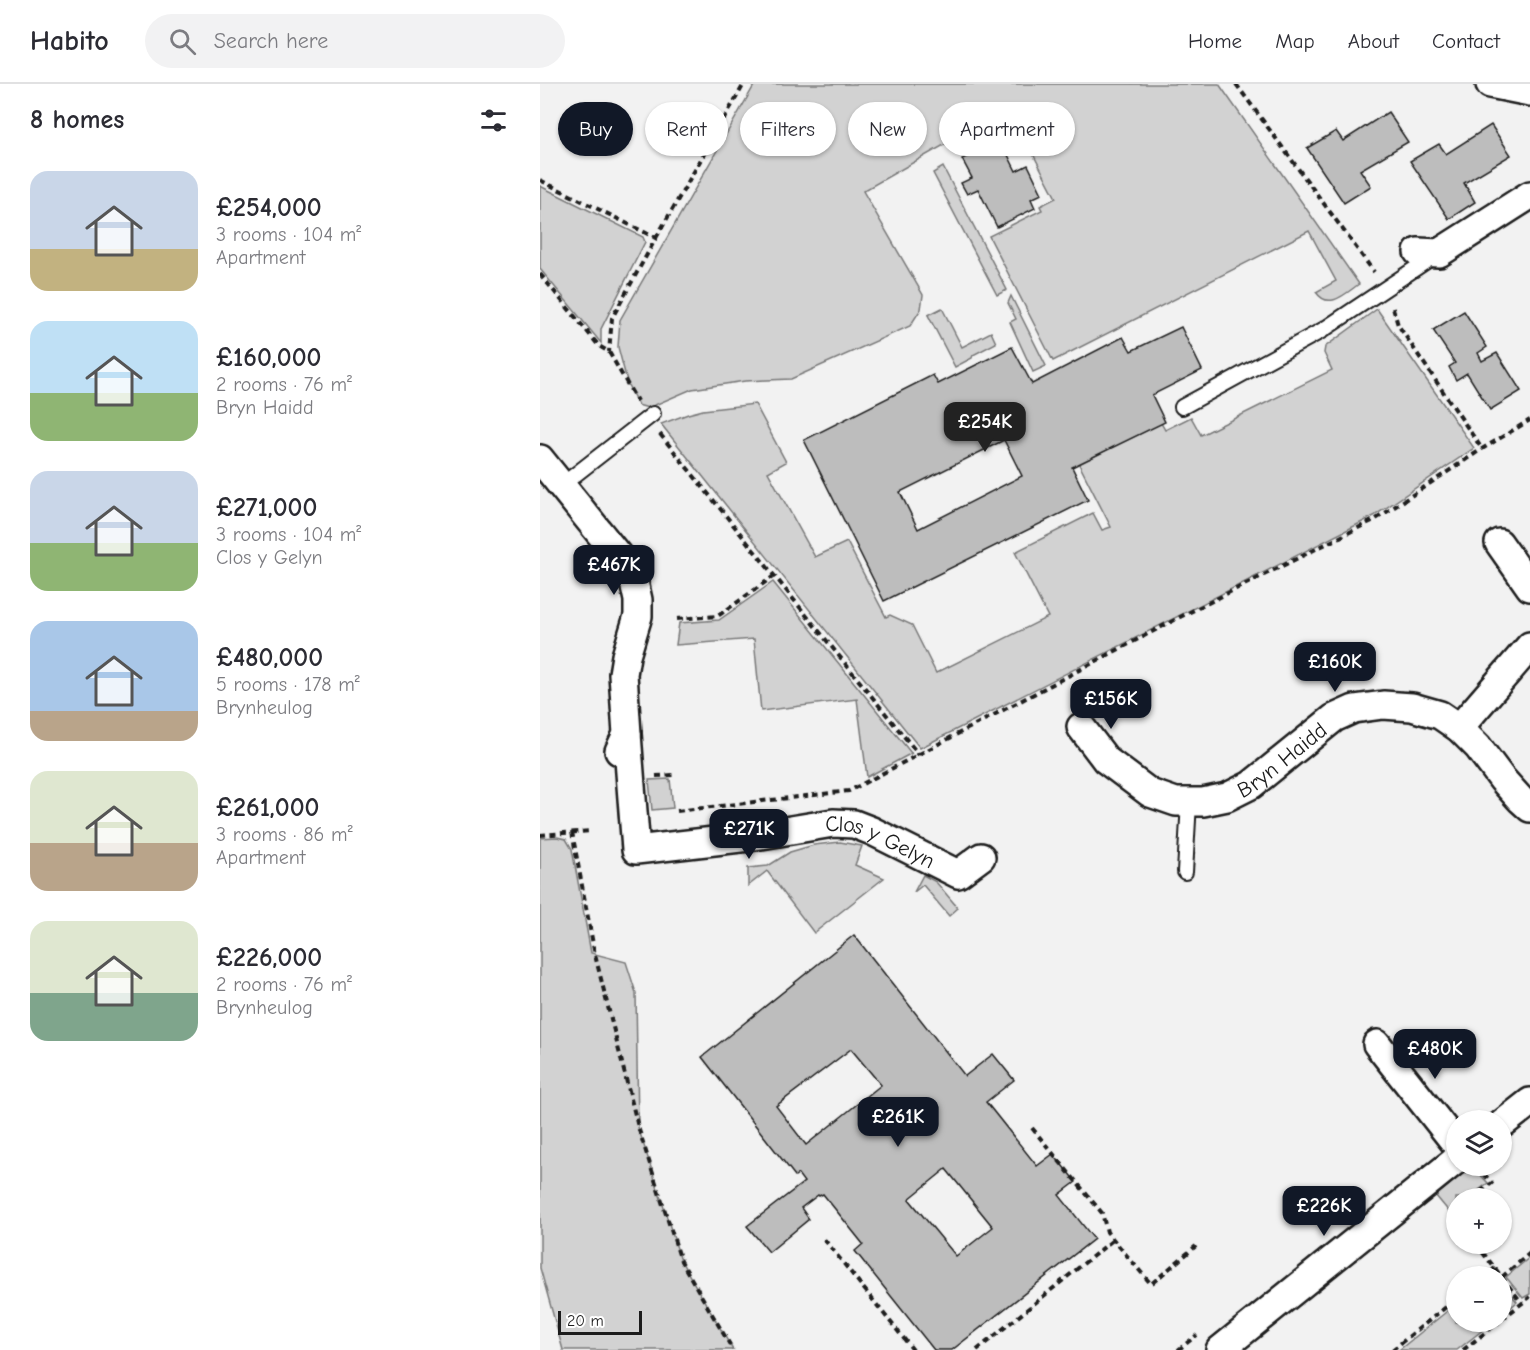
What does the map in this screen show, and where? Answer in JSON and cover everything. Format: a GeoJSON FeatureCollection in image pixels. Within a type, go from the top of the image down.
{"type":"FeatureCollection","features":[{"type":"Feature","properties":{"kind":"street"},"geometry":{"type":"LineString","coordinates":[[1490,84],[1530,92]]}},
{"type":"Feature","properties":{"kind":"street"},"geometry":{"type":"LineString","coordinates":[[1428,252],[1530,195]]}},
{"type":"Feature","properties":{"kind":"street"},"geometry":{"type":"LineString","coordinates":[[540,459],[562,485]]}},
{"type":"Feature","properties":{"kind":"street","name":"Clos y Gelyn"},"geometry":{"type":"LineString","coordinates":[[562,485],[628,568],[638,600],[638,616],[623,674],[622,745],[636,850],[749,837],[833,823],[854,824],[872,831],[958,874],[981,857]]}},
{"type":"Feature","properties":{"kind":"street"},"geometry":{"type":"LineString","coordinates":[[1499,543],[1530,587]]}},
{"type":"Feature","properties":{"kind":"street"},"geometry":{"type":"LineString","coordinates":[[1459,728],[1530,646]]}},
{"type":"Feature","properties":{"kind":"street","name":"Bryn Haidd"},"geometry":{"type":"LineString","coordinates":[[1081,728],[1097,768],[1150,794],[1176,802],[1203,802],[1227,797],[1251,785],[1334,718],[1354,709],[1383,705],[1412,707],[1440,715],[1459,728],[1478,747],[1508,786],[1530,808]]}},
{"type":"Feature","properties":{"kind":"street"},"geometry":{"type":"LineString","coordinates":[[1377,1044],[1446,1131]]}},
{"type":"Feature","properties":{"kind":"street"},"geometry":{"type":"LineString","coordinates":[[1512,1116],[1530,1102]]}},
{"type":"Feature","properties":{"kind":"street"},"geometry":{"type":"LineString","coordinates":[[1220,1350],[1446,1169]]}},
{"type":"Feature","properties":{"kind":"lane"},"geometry":{"type":"LineString","coordinates":[[1182,407],[1323,330],[1386,289],[1428,252]]}},
{"type":"Feature","properties":{"kind":"lane"},"geometry":{"type":"LineString","coordinates":[[562,485],[650,416]]}},
{"type":"Feature","properties":{"kind":"lane"},"geometry":{"type":"LineString","coordinates":[[1185,872],[1189,802]]}},
{"type":"Feature","properties":{"kind":"path"},"geometry":{"type":"LineString","coordinates":[[609,352],[612,318],[744,84]]}},
{"type":"Feature","properties":{"kind":"path"},"geometry":{"type":"LineString","coordinates":[[1236,84],[1389,293],[1398,325],[1482,449]]}},
{"type":"Feature","properties":{"kind":"path"},"geometry":{"type":"LineString","coordinates":[[540,180],[656,238]]}},
{"type":"Feature","properties":{"kind":"path"},"geometry":{"type":"LineString","coordinates":[[540,274],[599,346],[609,352],[650,416],[774,576],[919,754]]}},
{"type":"Feature","properties":{"kind":"path"},"geometry":{"type":"LineString","coordinates":[[677,811],[849,791],[1184,615],[1376,519],[1530,420]]}},
{"type":"Feature","properties":{"kind":"path"},"geometry":{"type":"LineString","coordinates":[[677,619],[718,616],[774,576]]}},
{"type":"Feature","properties":{"kind":"path"},"geometry":{"type":"LineString","coordinates":[[540,835],[590,831]]}},
{"type":"Feature","properties":{"kind":"path"},"geometry":{"type":"LineString","coordinates":[[572,832],[595,956],[638,1127],[681,1262],[733,1350]]}},
{"type":"Feature","properties":{"kind":"path"},"geometry":{"type":"LineString","coordinates":[[1032,1128],[1102,1213],[1107,1232],[1151,1284],[1196,1246]]}},
{"type":"Feature","properties":{"kind":"path"},"geometry":{"type":"LineString","coordinates":[[1485,1176],[1492,1183],[1485,1188]]}},
{"type":"Feature","properties":{"kind":"path"},"geometry":{"type":"LineString","coordinates":[[824,1239],[913,1350]]}},
{"type":"Feature","properties":{"kind":"path"},"geometry":{"type":"LineString","coordinates":[[977,1350],[1114,1239]]}},
{"type":"Feature","properties":{"kind":"path"},"geometry":{"type":"LineString","coordinates":[[1512,1268],[1530,1253]]}},
{"type":"Feature","properties":{"kind":"path"},"geometry":{"type":"LineString","coordinates":[[1484,1254],[1493,1266]]}},
{"type":"Feature","properties":{"kind":"path"},"geometry":{"type":"LineString","coordinates":[[1512,1290],[1522,1303]]}},
{"type":"Feature","properties":{"kind":"path"},"geometry":{"type":"LineString","coordinates":[[1512,1311],[1530,1297]]}},
{"type":"Feature","properties":{"kind":"path"},"geometry":{"type":"LineString","coordinates":[[1392,1350],[1446,1307]]}},
{"type":"Feature","properties":{"kind":"path"},"geometry":{"type":"LineString","coordinates":[[1463,1350],[1485,1332]]}},
{"type":"Feature","properties":{"kind":"shaded area"},"geometry":{"type":"Polygon","coordinates":[[[755,84],[1219,84],[1359,284],[1332,300],[1326,300],[1316,292],[1336,281],[1309,231],[1053,361],[989,236],[1042,210],[1040,206],[1056,198],[1034,156],[1075,156],[1075,102],[939,102],[939,148],[927,155],[927,102],[848,102],[848,156],[925,156],[863,191],[923,295],[921,309],[910,326],[791,379],[745,381],[692,389],[648,408],[638,405],[628,385],[618,347],[620,320],[714,156],[728,156],[728,131],[740,110],[740,156],[836,156],[836,102],[745,102],[755,84]]]}},
{"type":"Feature","properties":{"kind":"shaded area"},"geometry":{"type":"Polygon","coordinates":[[[943,167],[1007,290],[997,295],[933,173],[943,167]]]}},
{"type":"Feature","properties":{"kind":"shaded area"},"geometry":{"type":"Polygon","coordinates":[[[540,186],[643,237],[645,242],[601,329],[601,343],[540,269],[540,186]]]}},
{"type":"Feature","properties":{"kind":"shaded area"},"geometry":{"type":"Polygon","coordinates":[[[1011,296],[1046,366],[1033,372],[1010,322],[1016,319],[1008,303],[1011,296]]]}},
{"type":"Feature","properties":{"kind":"shaded area"},"geometry":{"type":"Polygon","coordinates":[[[942,308],[962,347],[991,332],[996,343],[955,367],[928,315],[942,308]]]}},
{"type":"Feature","properties":{"kind":"shaded area"},"geometry":{"type":"Polygon","coordinates":[[[1377,309],[1474,448],[1374,516],[920,748],[661,424],[703,410],[755,404],[786,462],[768,472],[815,557],[847,542],[886,617],[890,615],[912,625],[936,673],[1048,617],[1015,552],[1093,513],[1102,530],[1111,527],[1079,464],[1161,423],[1165,430],[1191,417],[1201,435],[1332,370],[1324,353],[1325,347],[1377,309]]]}},
{"type":"Feature","properties":{"kind":"shaded area"},"geometry":{"type":"Polygon","coordinates":[[[773,582],[912,753],[867,777],[857,699],[761,711],[754,639],[676,645],[679,623],[719,620],[773,582]]]}},
{"type":"Feature","properties":{"kind":"shaded area"},"geometry":{"type":"Polygon","coordinates":[[[670,779],[673,808],[652,810],[649,780],[670,779]]]}},
{"type":"Feature","properties":{"kind":"shaded area"},"geometry":{"type":"Polygon","coordinates":[[[540,838],[566,839],[572,849],[591,953],[626,962],[636,993],[638,1127],[681,1261],[733,1350],[563,1350],[540,1268],[540,838]]]}},
{"type":"Feature","properties":{"kind":"shaded area"},"geometry":{"type":"Polygon","coordinates":[[[840,842],[862,846],[855,865],[884,878],[814,933],[767,871],[748,886],[748,868],[768,866],[790,852],[814,845],[840,842]]]}},
{"type":"Feature","properties":{"kind":"shaded area"},"geometry":{"type":"Polygon","coordinates":[[[923,875],[936,882],[958,908],[949,916],[923,885],[914,892],[923,875]]]}},
{"type":"Feature","properties":{"kind":"shaded area"},"geometry":{"type":"Polygon","coordinates":[[[1460,1176],[1481,1176],[1488,1183],[1481,1188],[1446,1188],[1446,1208],[1436,1196],[1460,1176]]]}},
{"type":"Feature","properties":{"kind":"shaded area"},"geometry":{"type":"Polygon","coordinates":[[[1530,1257],[1530,1294],[1523,1298],[1512,1284],[1512,1272],[1530,1257]]]}},
{"type":"Feature","properties":{"kind":"shaded area"},"geometry":{"type":"Polygon","coordinates":[[[1512,1295],[1517,1302],[1512,1306],[1512,1295]]]}},
{"type":"Feature","properties":{"kind":"shaded area"},"geometry":{"type":"Polygon","coordinates":[[[1446,1312],[1446,1332],[1480,1332],[1457,1350],[1399,1350],[1446,1312]]]}},
{"type":"Feature","properties":{"kind":"building"},"geometry":{"type":"Polygon","coordinates":[[[1388,112],[1408,142],[1360,170],[1371,186],[1344,203],[1307,148],[1336,131],[1343,141],[1388,112]]]}},
{"type":"Feature","properties":{"kind":"building"},"geometry":{"type":"Polygon","coordinates":[[[1491,125],[1511,155],[1464,183],[1475,202],[1449,219],[1410,161],[1439,144],[1446,154],[1491,125]]]}},
{"type":"Feature","properties":{"kind":"building"},"geometry":{"type":"Polygon","coordinates":[[[969,156],[1008,156],[1016,171],[1028,165],[1042,194],[1031,199],[1035,208],[997,227],[978,189],[967,194],[961,183],[972,178],[962,159],[969,156]]]}},
{"type":"Feature","properties":{"kind":"building"},"geometry":{"type":"Polygon","coordinates":[[[1464,311],[1487,347],[1478,353],[1482,361],[1497,353],[1521,391],[1490,410],[1467,373],[1456,380],[1449,367],[1455,363],[1433,330],[1464,311]]]}},
{"type":"Feature","properties":{"kind":"building"},"geometry":{"type":"Polygon","coordinates":[[[1181,327],[1202,370],[1152,395],[1165,422],[1072,467],[1088,500],[884,601],[804,440],[933,375],[938,384],[1012,347],[1032,384],[1123,337],[1131,351],[1181,327]],[[1004,440],[900,492],[918,529],[1022,476],[1004,440]]]}},
{"type":"Feature","properties":{"kind":"building"},"geometry":{"type":"Polygon","coordinates":[[[854,935],[965,1076],[993,1054],[1014,1080],[986,1102],[1037,1166],[1053,1154],[1076,1182],[1059,1195],[1094,1239],[952,1350],[934,1350],[855,1251],[863,1244],[823,1194],[818,1195],[801,1208],[809,1219],[769,1252],[747,1226],[804,1182],[798,1174],[795,1176],[702,1057],[854,935]],[[851,1049],[776,1106],[806,1145],[881,1085],[851,1049]],[[946,1169],[909,1199],[956,1256],[993,1227],[946,1169]]]}}]}
